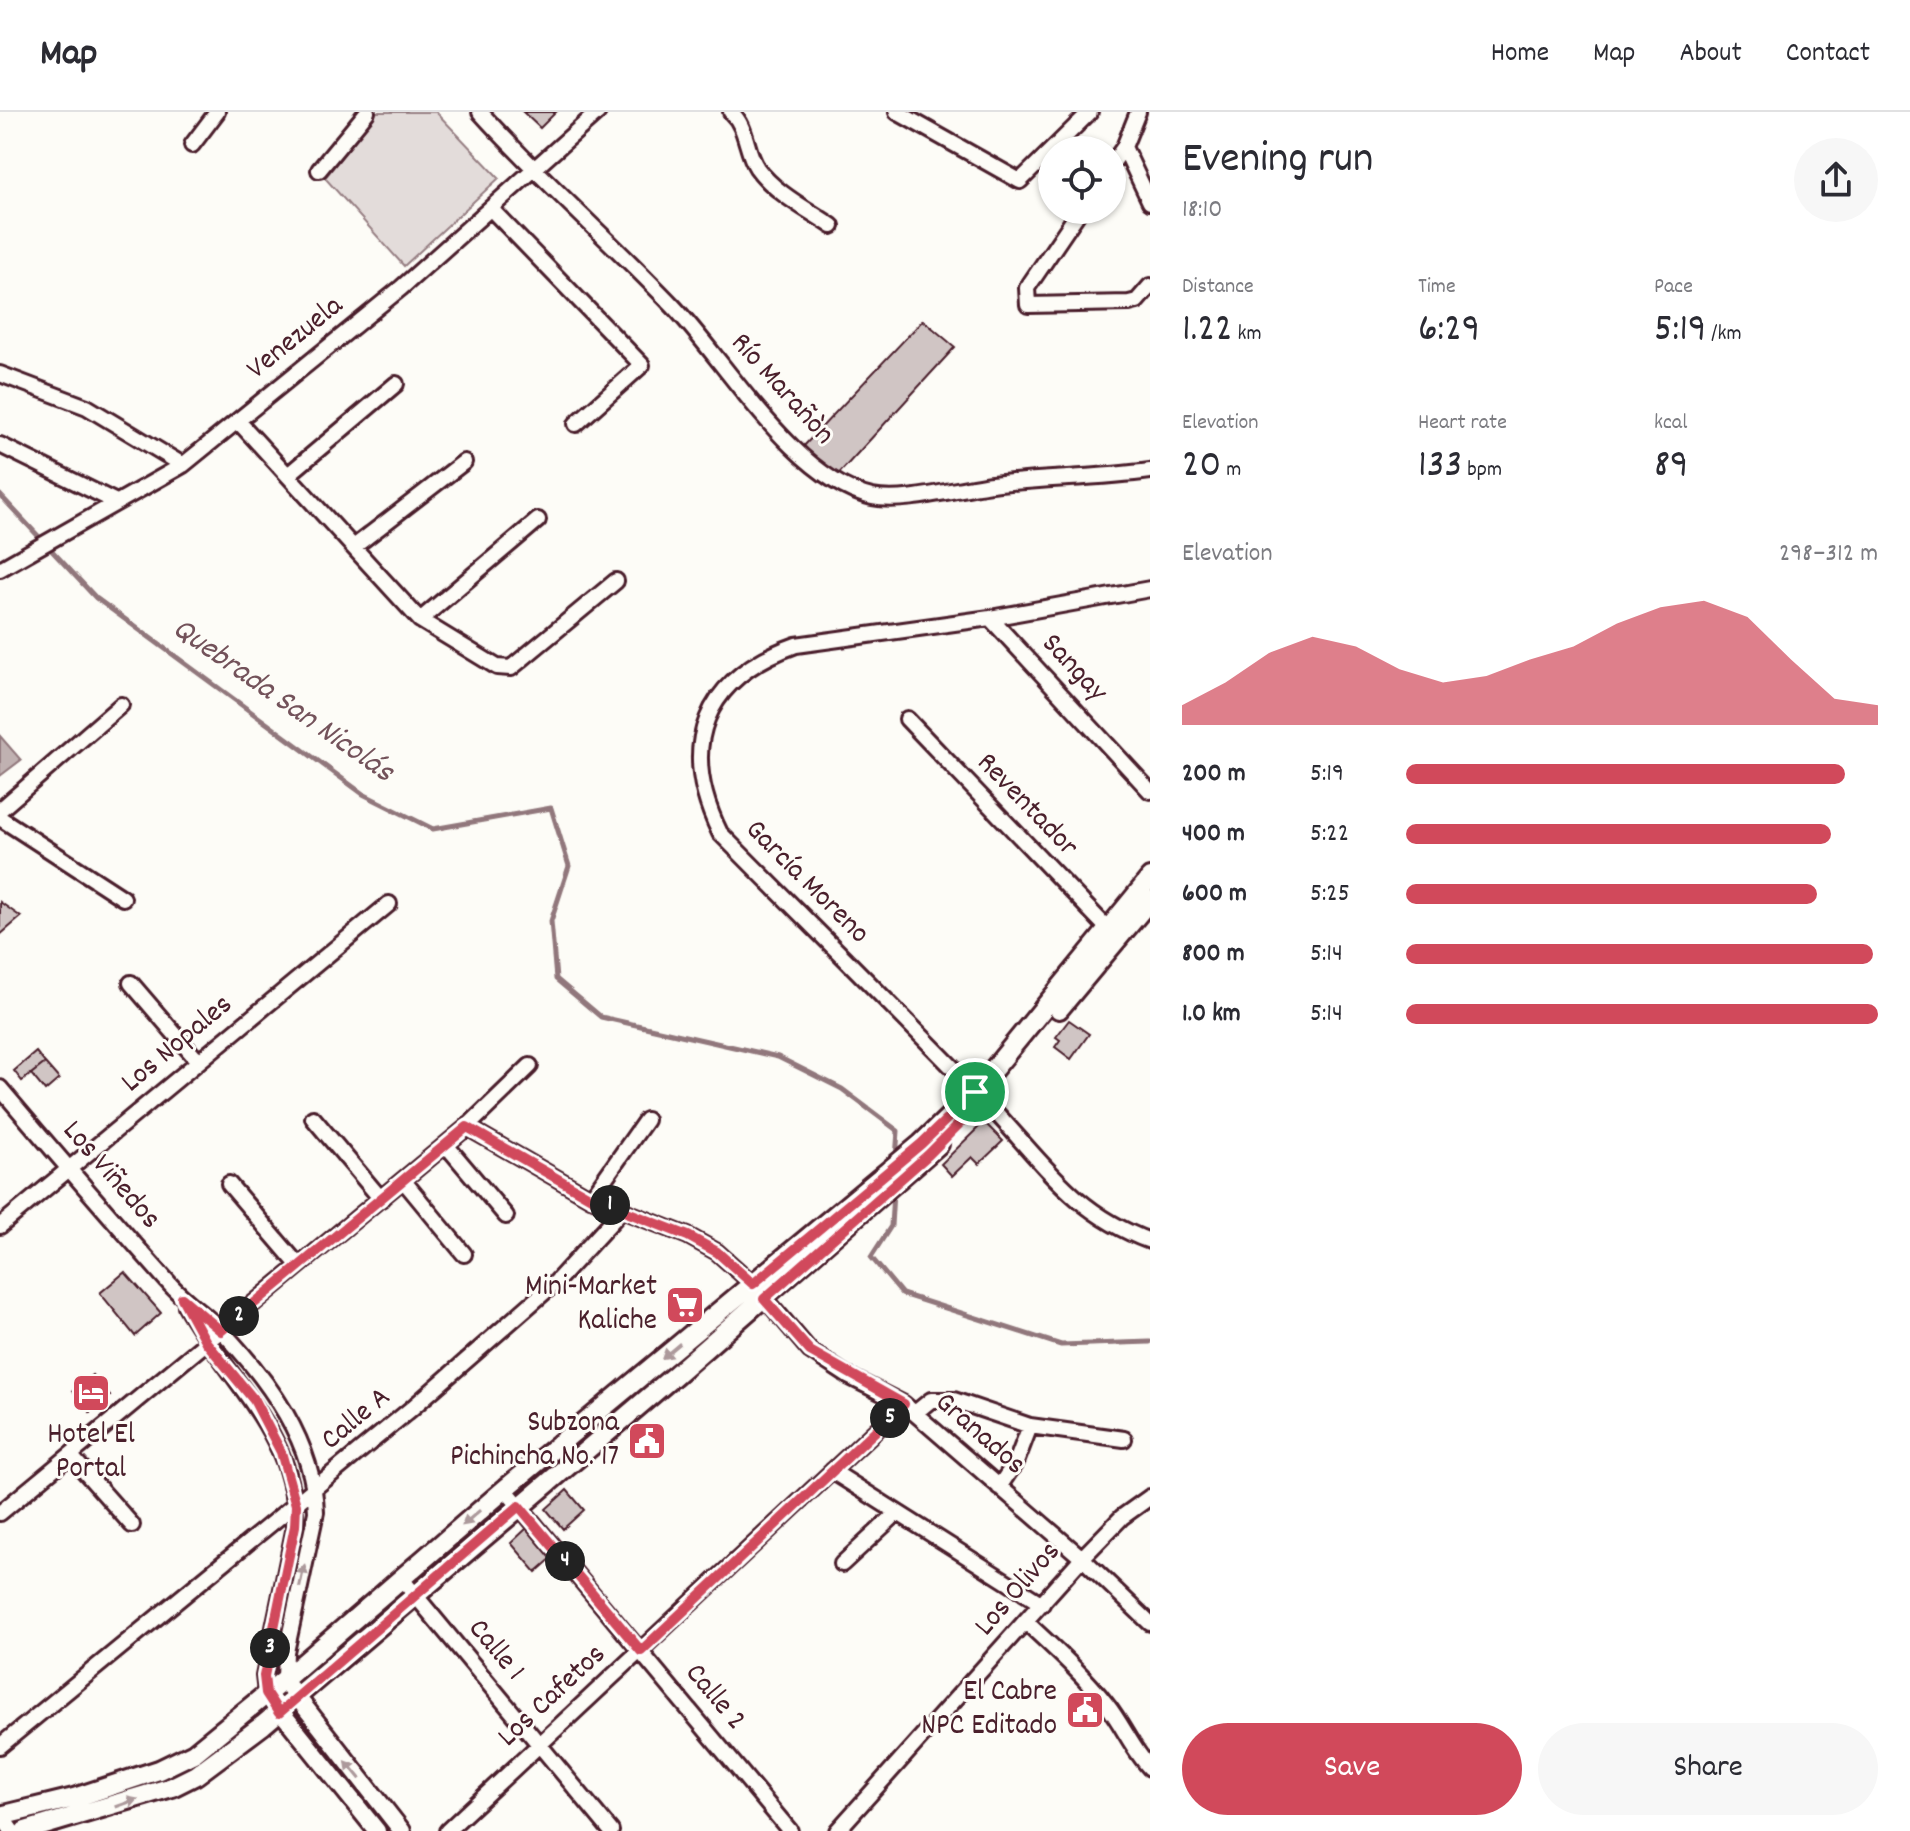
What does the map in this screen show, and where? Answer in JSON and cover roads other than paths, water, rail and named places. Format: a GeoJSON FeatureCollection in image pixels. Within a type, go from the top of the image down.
{"type":"FeatureCollection","features":[{"type":"Feature","properties":{"kind":"main road"},"geometry":{"type":"LineString","coordinates":[[979,1096],[1150,878]]}},
{"type":"Feature","properties":{"kind":"main road"},"geometry":{"type":"LineString","coordinates":[[25,1831],[172,1787],[196,1775],[296,1700],[413,1594],[519,1506],[758,1291],[924,1150],[979,1096],[1150,900]]}},
{"type":"Feature","properties":{"kind":"main road"},"geometry":{"type":"LineString","coordinates":[[0,1815],[74,1798],[159,1770],[194,1753],[285,1679],[505,1489],[758,1291]]}},
{"type":"Feature","properties":{"kind":"street"},"geometry":{"type":"LineString","coordinates":[[192,145],[217,112]]}},
{"type":"Feature","properties":{"kind":"street"},"geometry":{"type":"LineString","coordinates":[[319,170],[367,112]]}},
{"type":"Feature","properties":{"kind":"street","name":"Río Marañòn"},"geometry":{"type":"LineString","coordinates":[[480,112],[533,171],[673,307],[797,452],[843,488],[876,498],[899,497],[990,484],[1150,471]]}},
{"type":"Feature","properties":{"kind":"street","name":"Venezuela"},"geometry":{"type":"LineString","coordinates":[[1,568],[114,501],[183,465],[401,288],[598,112]]}},
{"type":"Feature","properties":{"kind":"street"},"geometry":{"type":"LineString","coordinates":[[731,112],[741,122],[756,166],[774,186],[832,226]]}},
{"type":"Feature","properties":{"kind":"street"},"geometry":{"type":"LineString","coordinates":[[897,112],[1020,181],[1090,112]]}},
{"type":"Feature","properties":{"kind":"street"},"geometry":{"type":"LineString","coordinates":[[1126,142],[1138,112]]}},
{"type":"Feature","properties":{"kind":"street"},"geometry":{"type":"LineString","coordinates":[[1126,151],[1150,202]]}},
{"type":"Feature","properties":{"kind":"street"},"geometry":{"type":"LineString","coordinates":[[491,209],[642,365],[576,424]]}},
{"type":"Feature","properties":{"kind":"street"},"geometry":{"type":"LineString","coordinates":[[1070,224],[1027,288],[1028,305],[1129,303],[1137,301],[1150,286]]}},
{"type":"Feature","properties":{"kind":"street"},"geometry":{"type":"LineString","coordinates":[[0,374],[87,407],[183,465]]}},
{"type":"Feature","properties":{"kind":"street"},"geometry":{"type":"LineString","coordinates":[[288,475],[396,384]]}},
{"type":"Feature","properties":{"kind":"street"},"geometry":{"type":"LineString","coordinates":[[238,421],[420,620],[505,669],[616,581]]}},
{"type":"Feature","properties":{"kind":"street"},"geometry":{"type":"LineString","coordinates":[[0,445],[114,501]]}},
{"type":"Feature","properties":{"kind":"street"},"geometry":{"type":"LineString","coordinates":[[355,546],[464,462]]}},
{"type":"Feature","properties":{"kind":"street"},"geometry":{"type":"LineString","coordinates":[[420,620],[538,520]]}},
{"type":"Feature","properties":{"kind":"street","name":"García Moreno"},"geometry":{"type":"LineString","coordinates":[[1150,589],[990,618],[796,645],[770,654],[738,675],[724,690],[707,722],[699,755],[701,785],[720,833],[979,1096],[1077,1202],[1101,1219],[1150,1241]]}},
{"type":"Feature","properties":{"kind":"street","name":"Sangay"},"geometry":{"type":"LineString","coordinates":[[990,618],[1150,791]]}},
{"type":"Feature","properties":{"kind":"street"},"geometry":{"type":"LineString","coordinates":[[0,810],[121,705]]}},
{"type":"Feature","properties":{"kind":"street","name":"Reventador"},"geometry":{"type":"LineString","coordinates":[[907,719],[1108,929]]}},
{"type":"Feature","properties":{"kind":"street"},"geometry":{"type":"LineString","coordinates":[[0,818],[123,898]]}},
{"type":"Feature","properties":{"kind":"street","name":"Los Nopales"},"geometry":{"type":"LineString","coordinates":[[1,1225],[389,904]]}},
{"type":"Feature","properties":{"kind":"street"},"geometry":{"type":"LineString","coordinates":[[131,983],[198,1061]]}},
{"type":"Feature","properties":{"kind":"street"},"geometry":{"type":"LineString","coordinates":[[0,1513],[446,1145],[530,1066]]}},
{"type":"Feature","properties":{"kind":"street","name":"Los Viñedos"},"geometry":{"type":"LineString","coordinates":[[0,1088],[182,1298],[221,1331],[284,1411],[303,1444],[315,1490],[316,1512],[286,1652],[285,1679]]}},
{"type":"Feature","properties":{"kind":"street"},"geometry":{"type":"LineString","coordinates":[[313,1118],[381,1199]]}},
{"type":"Feature","properties":{"kind":"street"},"geometry":{"type":"LineString","coordinates":[[591,1198],[646,1120]]}},
{"type":"Feature","properties":{"kind":"street","name":"Granados"},"geometry":{"type":"LineString","coordinates":[[467,1127],[591,1198],[688,1236],[717,1252],[758,1291],[810,1351],[910,1409],[1082,1558],[1150,1623]]}},
{"type":"Feature","properties":{"kind":"street"},"geometry":{"type":"LineString","coordinates":[[446,1145],[506,1216]]}},
{"type":"Feature","properties":{"kind":"street"},"geometry":{"type":"LineString","coordinates":[[403,1180],[464,1254]]}},
{"type":"Feature","properties":{"kind":"street"},"geometry":{"type":"LineString","coordinates":[[229,1184],[299,1266]]}},
{"type":"Feature","properties":{"kind":"street","name":"Calle A"},"geometry":{"type":"LineString","coordinates":[[0,1746],[315,1490],[556,1282],[623,1209]]}},
{"type":"Feature","properties":{"kind":"street","name":"Los Viñedos"},"geometry":{"type":"LineString","coordinates":[[182,1298],[206,1342],[254,1400],[281,1452],[296,1505],[295,1526],[264,1676],[266,1693]]}},
{"type":"Feature","properties":{"kind":"street"},"geometry":{"type":"LineString","coordinates":[[910,1409],[931,1400],[954,1400],[1030,1426],[1124,1439]]}},
{"type":"Feature","properties":{"kind":"street","name":"Los Cafetos"},"geometry":{"type":"LineString","coordinates":[[447,1831],[832,1471],[910,1409]]}},
{"type":"Feature","properties":{"kind":"street"},"geometry":{"type":"LineString","coordinates":[[999,1487],[1017,1460],[1030,1426]]}},
{"type":"Feature","properties":{"kind":"street"},"geometry":{"type":"LineString","coordinates":[[70,1455],[132,1525]]}},
{"type":"Feature","properties":{"kind":"street"},"geometry":{"type":"LineString","coordinates":[[832,1471],[1042,1604]]}},
{"type":"Feature","properties":{"kind":"street","name":"Calle 2"},"geometry":{"type":"LineString","coordinates":[[505,1489],[790,1831]]}},
{"type":"Feature","properties":{"kind":"street","name":"Los Olivos"},"geometry":{"type":"LineString","coordinates":[[837,1831],[1027,1623],[1082,1558],[1122,1517],[1150,1497]]}},
{"type":"Feature","properties":{"kind":"street"},"geometry":{"type":"LineString","coordinates":[[842,1564],[897,1513]]}},
{"type":"Feature","properties":{"kind":"street","name":"Calle 1"},"geometry":{"type":"LineString","coordinates":[[401,1578],[611,1831]]}},
{"type":"Feature","properties":{"kind":"street"},"geometry":{"type":"LineString","coordinates":[[1027,1623],[1109,1707],[1128,1742],[1150,1768]]}},
{"type":"Feature","properties":{"kind":"street"},"geometry":{"type":"LineString","coordinates":[[285,1679],[296,1700],[402,1831]]}},
{"type":"Feature","properties":{"kind":"street"},"geometry":{"type":"LineString","coordinates":[[266,1693],[279,1713],[377,1831]]}},
{"type":"Feature","properties":{"kind":"street"},"geometry":{"type":"LineString","coordinates":[[0,1815],[12,1831]]}},
{"type":"Feature","properties":{"kind":"waterway","name":"Quebrada San Nicolás"},"geometry":{"type":"LineString","coordinates":[[0,495],[96,598],[363,794],[433,829],[551,808],[569,866],[551,921],[556,979],[601,1017],[778,1057],[842,1089],[898,1131],[896,1158]]}},
{"type":"Feature","properties":{"kind":"waterway","name":"Quebrada San Nicolás"},"geometry":{"type":"LineString","coordinates":[[893,1192],[891,1226],[871,1257],[902,1294],[1061,1345],[1150,1342]]}},
{"type":"Feature","properties":{"kind":"place","name":"Mini-Market Kaliche"},"geometry":{"type":"Point","coordinates":[685,1305]}},
{"type":"Feature","properties":{"kind":"place","name":"Hotel El Portal"},"geometry":{"type":"Point","coordinates":[91,1393]}},
{"type":"Feature","properties":{"kind":"place","name":"Subzona Pichincha No. 17"},"geometry":{"type":"Point","coordinates":[647,1441]}},
{"type":"Feature","properties":{"kind":"place","name":"El Cabre NPC Editado"},"geometry":{"type":"Point","coordinates":[1085,1710]}}]}
